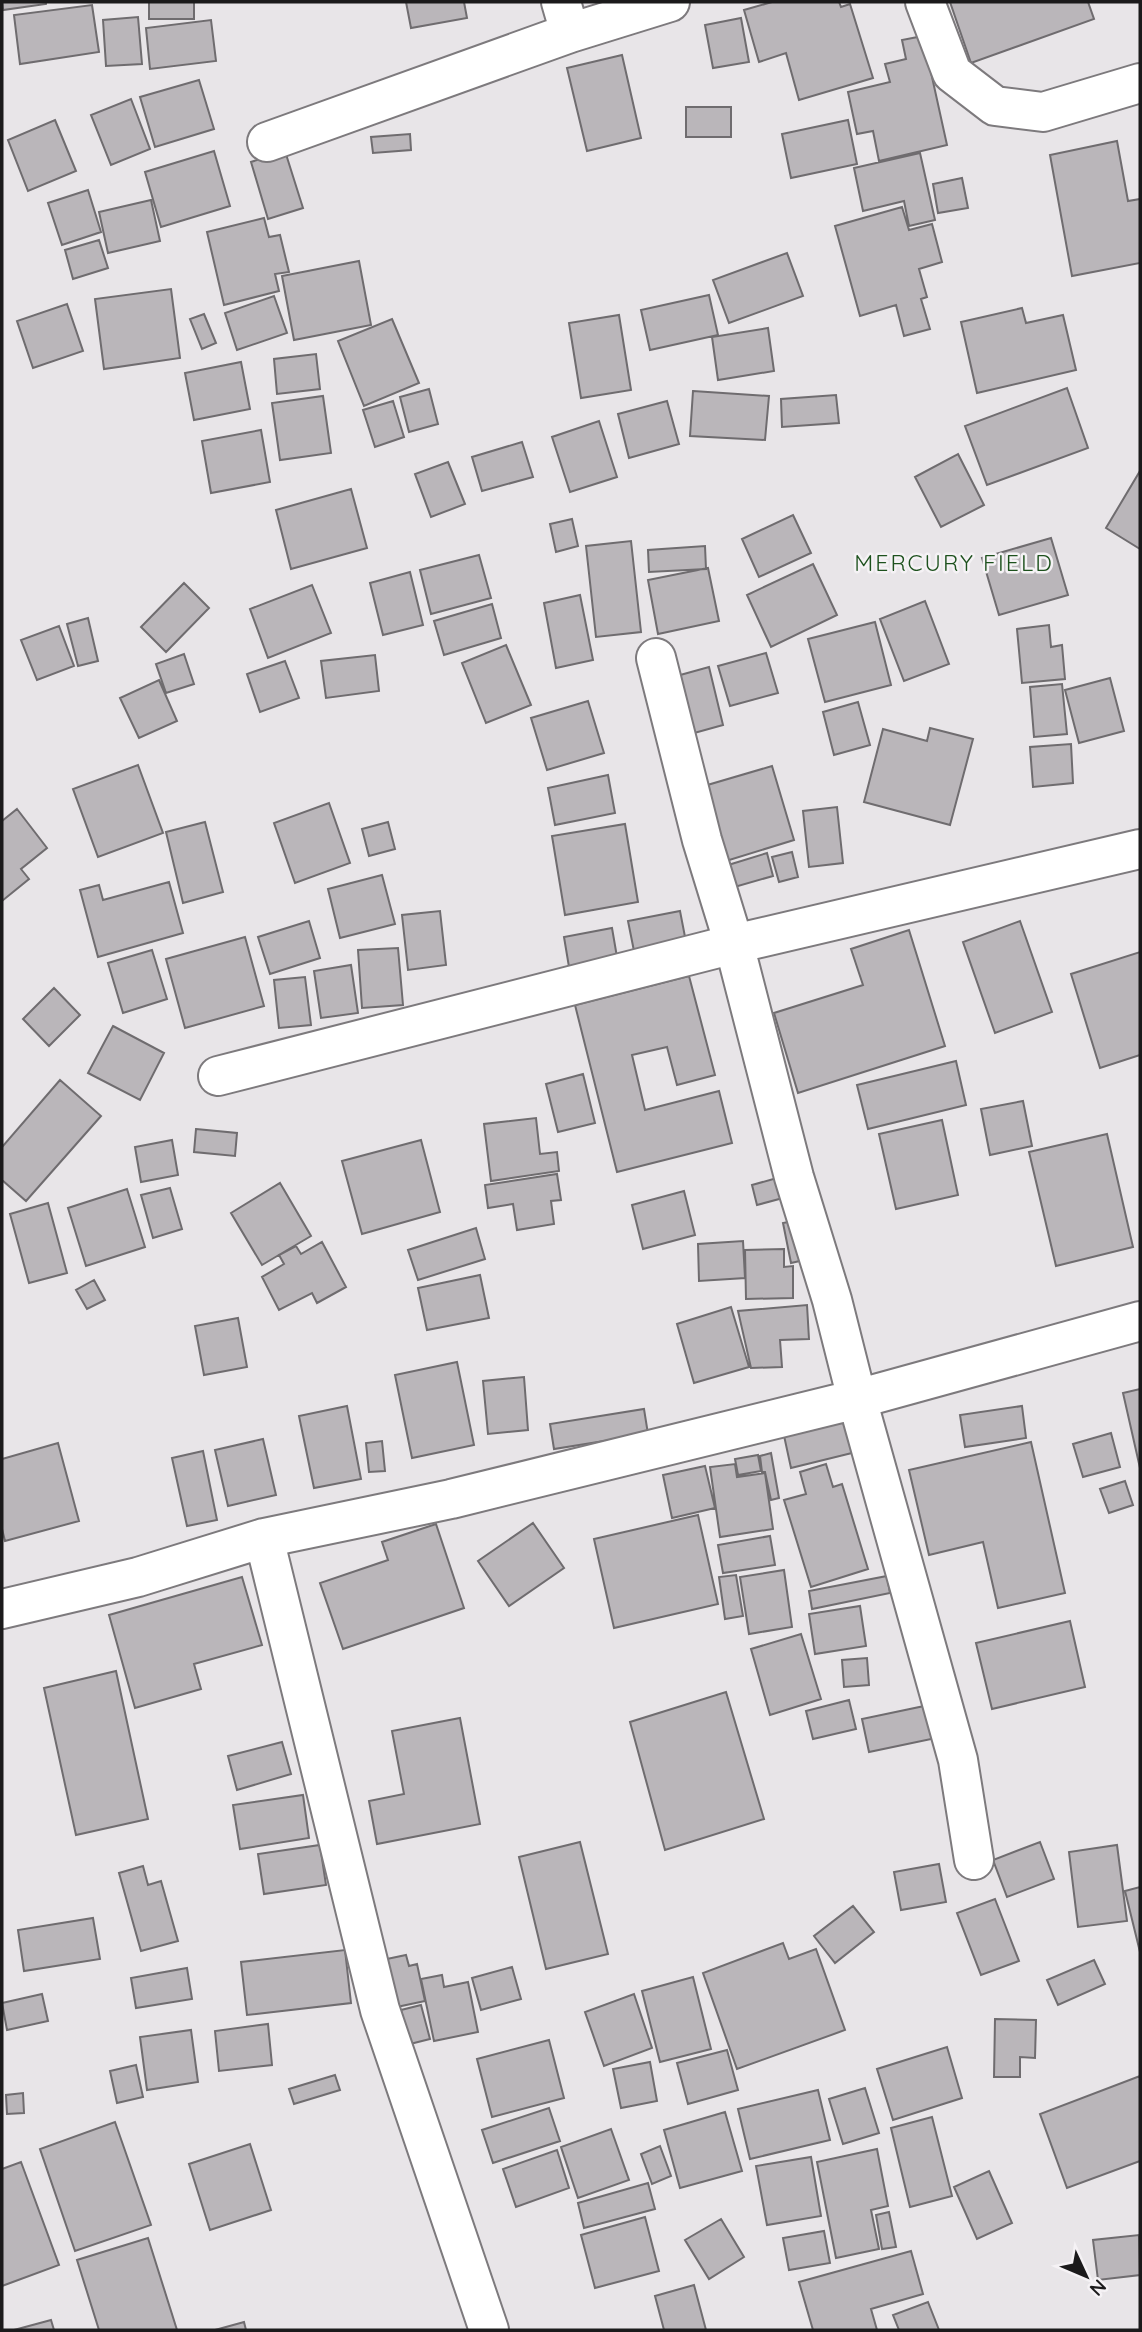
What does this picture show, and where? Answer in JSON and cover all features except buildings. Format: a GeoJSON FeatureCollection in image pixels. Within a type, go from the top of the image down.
{"type":"FeatureCollection","features":[{"type":"Feature","properties":{"kind":"street"},"geometry":{"type":"LineString","coordinates":[[267,142],[566,18],[670,2]]}},
{"type":"Feature","properties":{"kind":"street"},"geometry":{"type":"LineString","coordinates":[[925,2],[953,73],[995,106],[1044,112],[1140,83]]}},
{"type":"Feature","properties":{"kind":"street"},"geometry":{"type":"LineString","coordinates":[[656,658],[702,840],[734,944],[794,1177],[832,1300],[958,1760],[974,1860]]}},
{"type":"Feature","properties":{"kind":"street"},"geometry":{"type":"LineString","coordinates":[[218,1076],[734,944],[1140,849]]}},
{"type":"Feature","properties":{"kind":"street"},"geometry":{"type":"LineString","coordinates":[[2,1609],[138,1577],[264,1538],[451,1499],[857,1399],[1140,1321]]}},
{"type":"Feature","properties":{"kind":"street"},"geometry":{"type":"LineString","coordinates":[[264,1538],[380,2010],[489,2330]]}},
{"type":"Feature","properties":{"kind":"district","name":"MERCURY FIELD"},"geometry":{"type":"Point","coordinates":[954,562]}}]}
